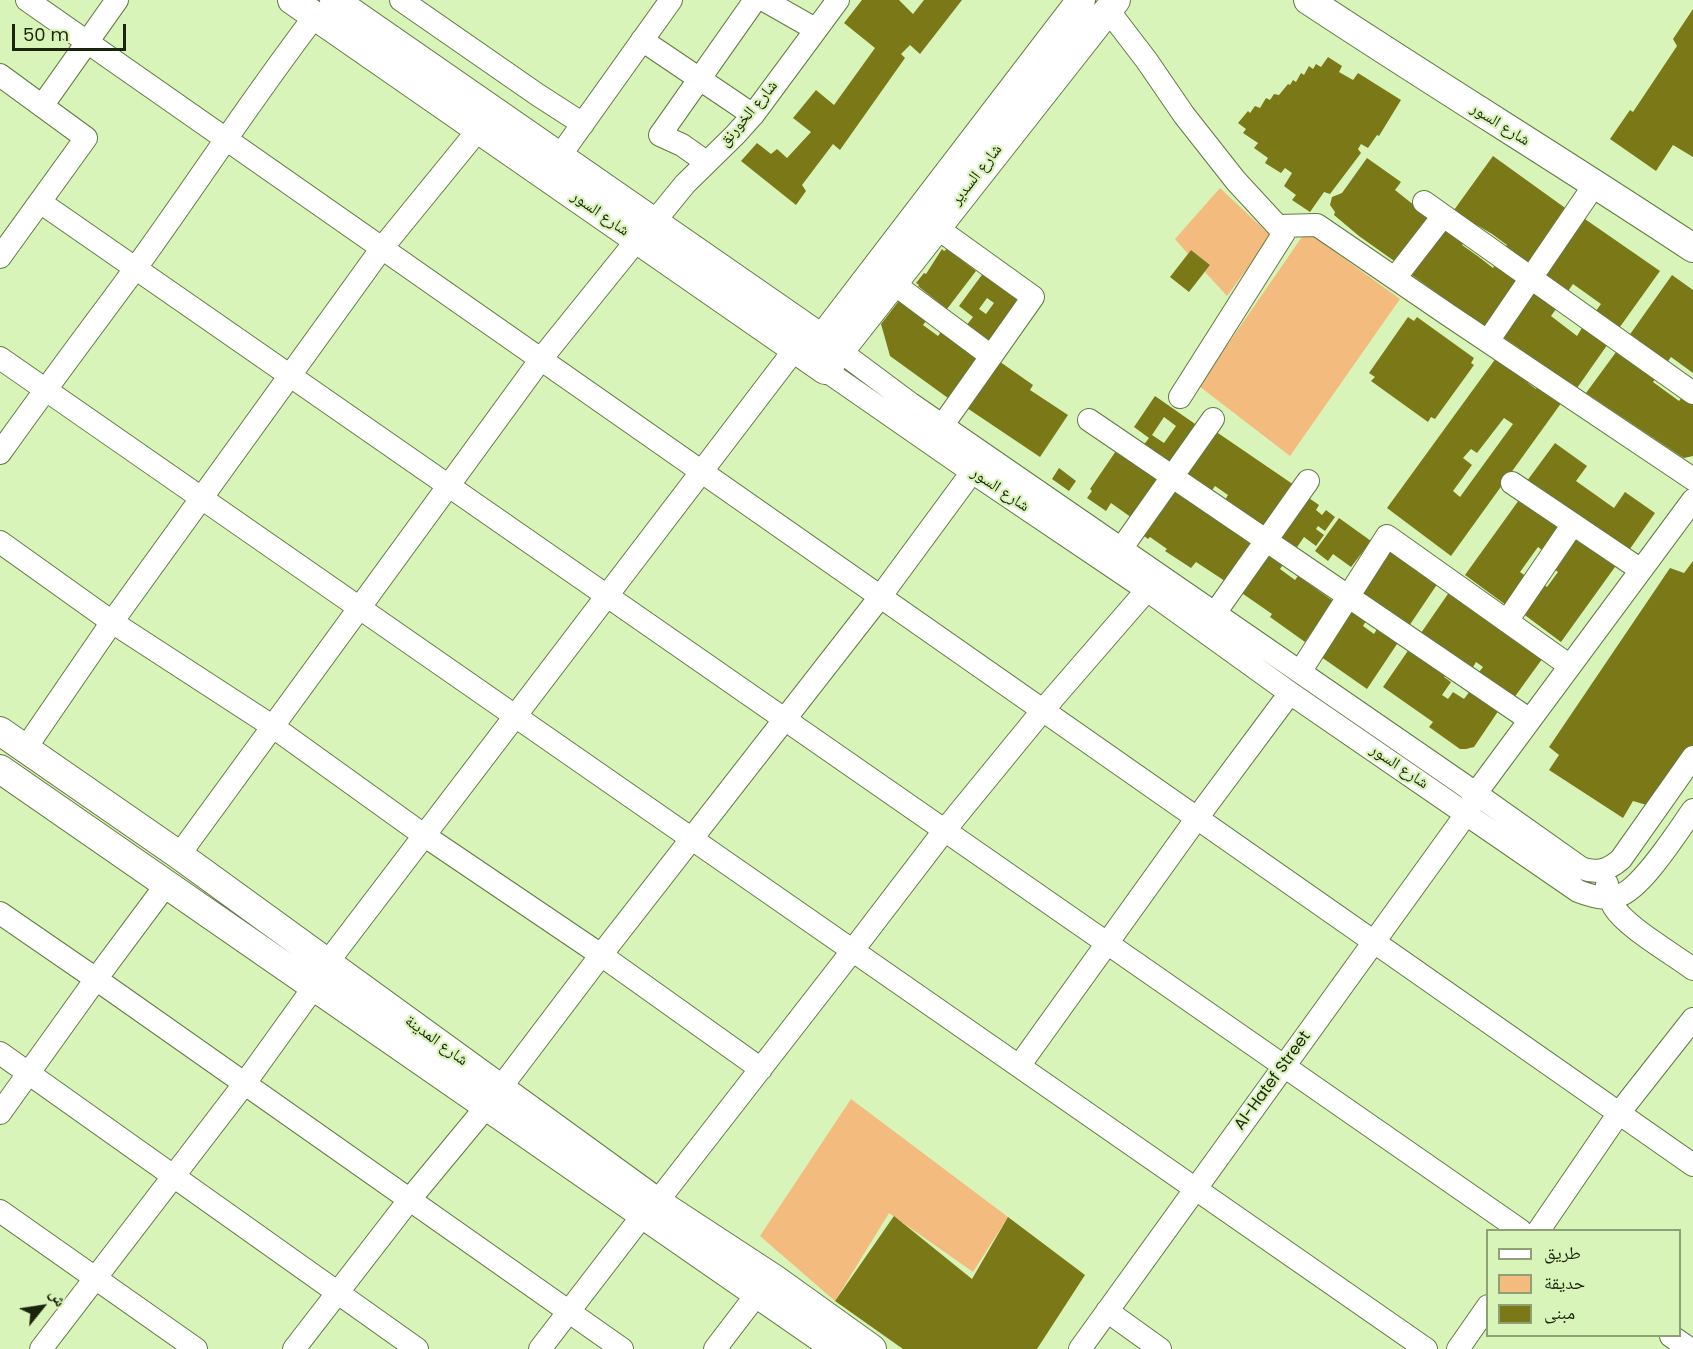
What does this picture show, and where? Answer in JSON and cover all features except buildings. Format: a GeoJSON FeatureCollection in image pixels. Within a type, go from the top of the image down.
{"type":"FeatureCollection","features":[{"type":"Feature","properties":{"kind":"main road","name":"شارع السدير"},"geometry":{"type":"LineString","coordinates":[[818,353],[893,283],[936,228],[1081,0]]}},
{"type":"Feature","properties":{"kind":"main road","name":"شارع السور"},"geometry":{"type":"LineString","coordinates":[[1308,0],[1693,248]]}},
{"type":"Feature","properties":{"kind":"main road","name":"شارع السور"},"geometry":{"type":"LineString","coordinates":[[314,5],[478,129],[646,231],[818,353]]}},
{"type":"Feature","properties":{"kind":"main road","name":"شارع السور"},"geometry":{"type":"LineString","coordinates":[[314,5],[559,157],[646,231]]}},
{"type":"Feature","properties":{"kind":"main road","name":"شارع السدير"},"geometry":{"type":"LineString","coordinates":[[818,353],[996,131],[1112,5]]}},
{"type":"Feature","properties":{"kind":"main road","name":"شارع المدينة"},"geometry":{"type":"LineString","coordinates":[[0,731],[179,855],[321,975],[650,1209],[757,1294],[837,1349]]}},
{"type":"Feature","properties":{"kind":"main road","name":"شارع المدينة"},"geometry":{"type":"LineString","coordinates":[[3,777],[166,885],[321,975]]}},
{"type":"Feature","properties":{"kind":"main road","name":"شارع المدينة"},"geometry":{"type":"LineString","coordinates":[[650,1209],[773,1278],[872,1349]]}},
{"type":"Feature","properties":{"kind":"street"},"geometry":{"type":"LineString","coordinates":[[27,0],[1693,1165]]}},
{"type":"Feature","properties":{"kind":"street"},"geometry":{"type":"LineString","coordinates":[[42,106],[117,0]]}},
{"type":"Feature","properties":{"kind":"street"},"geometry":{"type":"LineString","coordinates":[[401,0],[538,95],[583,123]]}},
{"type":"Feature","properties":{"kind":"street"},"geometry":{"type":"LineString","coordinates":[[559,157],[671,0]]}},
{"type":"Feature","properties":{"kind":"street"},"geometry":{"type":"LineString","coordinates":[[706,162],[682,145],[660,135],[755,0]]}},
{"type":"Feature","properties":{"kind":"street"},"geometry":{"type":"LineString","coordinates":[[764,0],[815,29]]}},
{"type":"Feature","properties":{"kind":"street","name":"شارع الخورنق"},"geometry":{"type":"LineString","coordinates":[[179,855],[541,359],[685,184],[753,115],[838,0]]}},
{"type":"Feature","properties":{"kind":"street"},"geometry":{"type":"LineString","coordinates":[[0,453],[135,268],[225,139],[314,5]]}},
{"type":"Feature","properties":{"kind":"street"},"geometry":{"type":"LineString","coordinates":[[1112,5],[1184,116],[1236,181],[1284,233],[1180,397]]}},
{"type":"Feature","properties":{"kind":"street"},"geometry":{"type":"LineString","coordinates":[[642,40],[753,115]]}},
{"type":"Feature","properties":{"kind":"street"},"geometry":{"type":"LineString","coordinates":[[0,75],[86,138],[0,257]]}},
{"type":"Feature","properties":{"kind":"street"},"geometry":{"type":"LineString","coordinates":[[25,749],[112,622],[382,248],[478,129]]}},
{"type":"Feature","properties":{"kind":"street"},"geometry":{"type":"LineString","coordinates":[[1488,341],[1595,184]]}},
{"type":"Feature","properties":{"kind":"street"},"geometry":{"type":"LineString","coordinates":[[40,202],[1519,1229]]}},
{"type":"Feature","properties":{"kind":"street"},"geometry":{"type":"LineString","coordinates":[[1424,202],[1693,393]]}},
{"type":"Feature","properties":{"kind":"street"},"geometry":{"type":"LineString","coordinates":[[1395,278],[1443,216]]}},
{"type":"Feature","properties":{"kind":"street"},"geometry":{"type":"LineString","coordinates":[[1278,226],[1317,225],[1693,479]]}},
{"type":"Feature","properties":{"kind":"street"},"geometry":{"type":"LineString","coordinates":[[936,228],[1033,297],[942,426]]}},
{"type":"Feature","properties":{"kind":"street"},"geometry":{"type":"LineString","coordinates":[[893,283],[991,356]]}},
{"type":"Feature","properties":{"kind":"street"},"geometry":{"type":"LineString","coordinates":[[41,1349],[245,1083],[321,975],[702,472],[818,353]]}},
{"type":"Feature","properties":{"kind":"street","name":"شارع السور"},"geometry":{"type":"LineString","coordinates":[[818,353],[905,413],[972,472],[1147,590],[1290,693],[1581,868],[1605,870]]}},
{"type":"Feature","properties":{"kind":"street"},"geometry":{"type":"LineString","coordinates":[[0,358],[1426,1349]]}},
{"type":"Feature","properties":{"kind":"street","name":"شارع السور"},"geometry":{"type":"LineString","coordinates":[[905,413],[942,426],[1300,672],[1471,803],[1578,891],[1593,897],[1610,898]]}},
{"type":"Feature","properties":{"kind":"street"},"geometry":{"type":"LineString","coordinates":[[1121,549],[1213,419]]}},
{"type":"Feature","properties":{"kind":"street"},"geometry":{"type":"LineString","coordinates":[[1089,420],[1530,720]]}},
{"type":"Feature","properties":{"kind":"street"},"geometry":{"type":"LineString","coordinates":[[294,1349],[410,1199],[494,1097],[601,955],[880,597],[972,472]]}},
{"type":"Feature","properties":{"kind":"street"},"geometry":{"type":"LineString","coordinates":[[1215,613],[1308,481]]}},
{"type":"Feature","properties":{"kind":"street"},"geometry":{"type":"LineString","coordinates":[[1512,483],[1641,570]]}},
{"type":"Feature","properties":{"kind":"street","name":"Al-Hatef Street"},"geometry":{"type":"LineString","coordinates":[[1080,1349],[1374,942],[1530,720],[1693,500]]}},
{"type":"Feature","properties":{"kind":"street"},"geometry":{"type":"LineString","coordinates":[[1507,621],[1574,524]]}},
{"type":"Feature","properties":{"kind":"street"},"geometry":{"type":"LineString","coordinates":[[1300,672],[1387,536],[1570,666]]}},
{"type":"Feature","properties":{"kind":"street"},"geometry":{"type":"LineString","coordinates":[[0,542],[112,622],[272,726],[425,836],[601,955],[761,1069]]}},
{"type":"Feature","properties":{"kind":"street"},"geometry":{"type":"LineString","coordinates":[[540,1349],[761,1069],[944,831],[1043,710],[1147,590]]}},
{"type":"Feature","properties":{"kind":"street"},"geometry":{"type":"LineString","coordinates":[[1019,1066],[1290,693]]}},
{"type":"Feature","properties":{"kind":"street"},"geometry":{"type":"LineString","coordinates":[[1693,757],[1621,860],[1605,870],[1610,898],[1618,912],[1636,928],[1693,969]]}},
{"type":"Feature","properties":{"kind":"street"},"geometry":{"type":"LineString","coordinates":[[1610,898],[1620,896],[1635,886],[1693,810]]}},
{"type":"Feature","properties":{"kind":"street"},"geometry":{"type":"LineString","coordinates":[[0,1113],[166,885]]}},
{"type":"Feature","properties":{"kind":"street"},"geometry":{"type":"LineString","coordinates":[[0,913],[622,1349]]}},
{"type":"Feature","properties":{"kind":"street"},"geometry":{"type":"LineString","coordinates":[[1540,1229],[1619,1113],[1693,1019]]}},
{"type":"Feature","properties":{"kind":"street"},"geometry":{"type":"LineString","coordinates":[[0,1053],[417,1349]]}},
{"type":"Feature","properties":{"kind":"street"},"geometry":{"type":"LineString","coordinates":[[0,1211],[196,1349]]}},
{"type":"Feature","properties":{"kind":"street"},"geometry":{"type":"LineString","coordinates":[[716,1349],[757,1294]]}},
{"type":"Feature","properties":{"kind":"street"},"geometry":{"type":"LineString","coordinates":[[1458,1349],[1486,1309]]}},
{"type":"Feature","properties":{"kind":"street"},"geometry":{"type":"LineString","coordinates":[[1107,1311],[1160,1349]]}},
{"type":"Feature","properties":{"kind":"street"},"geometry":{"type":"LineString","coordinates":[[1674,1337],[1690,1349]]}},
{"type":"Feature","properties":{"kind":"green space"},"geometry":{"type":"Polygon","coordinates":[[[1220,188],[1271,236],[1227,296],[1205,272],[1210,265],[1191,250],[1188,254],[1175,239],[1220,188]]]}},
{"type":"Feature","properties":{"kind":"green space"},"geometry":{"type":"Polygon","coordinates":[[[1306,231],[1400,299],[1290,456],[1199,386],[1306,231]]]}},
{"type":"Feature","properties":{"kind":"green space"},"geometry":{"type":"Polygon","coordinates":[[[851,1099],[1008,1217],[973,1272],[889,1213],[835,1301],[760,1236],[851,1099]]]}}]}
